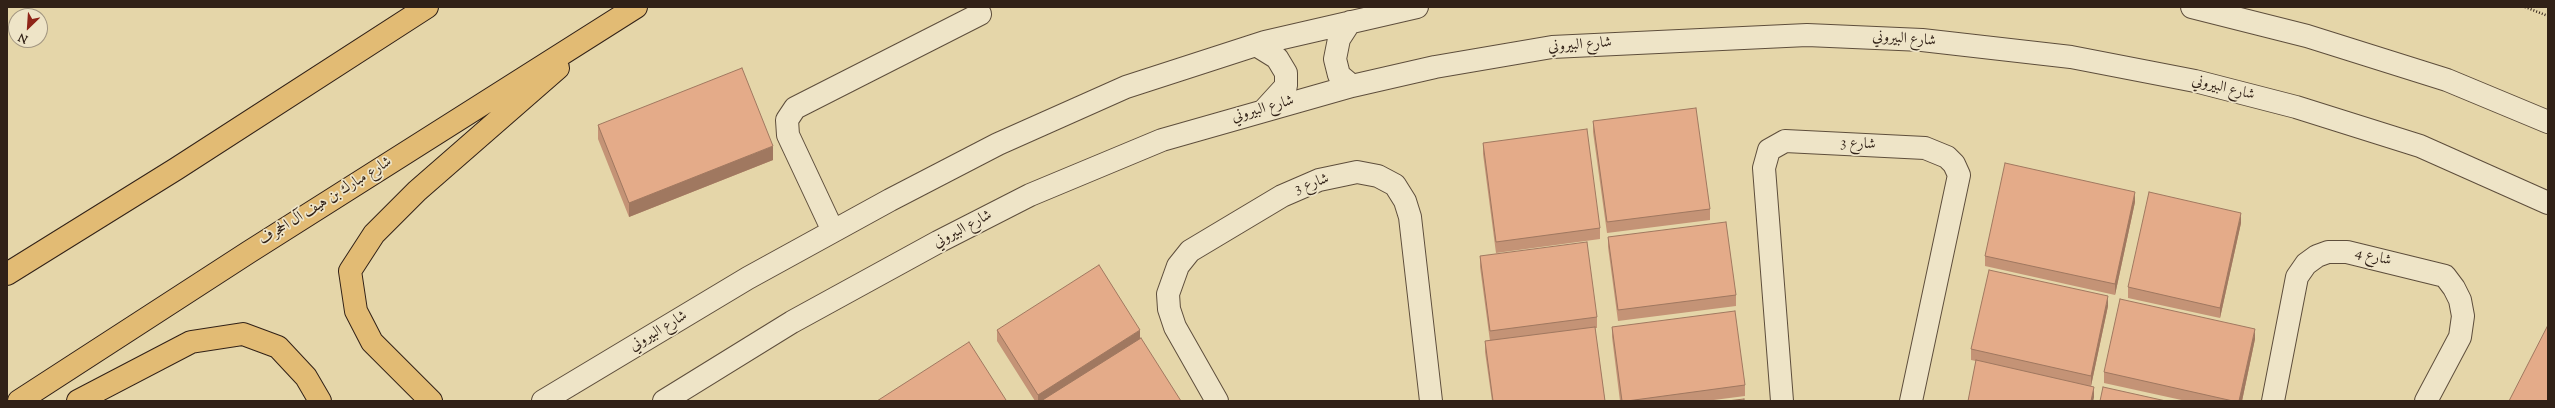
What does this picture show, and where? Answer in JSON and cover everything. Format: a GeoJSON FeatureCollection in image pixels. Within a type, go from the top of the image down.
{"type":"FeatureCollection","features":[{"type":"Feature","properties":{"kind":"main road"},"geometry":{"type":"LineString","coordinates":[[7,274],[427,7]]}},
{"type":"Feature","properties":{"kind":"main road","name":"شارع مبارك بن هيف آل الحجرف"},"geometry":{"type":"LineString","coordinates":[[19,401],[636,7]]}},
{"type":"Feature","properties":{"kind":"main road"},"geometry":{"type":"LineString","coordinates":[[431,401],[372,342],[356,311],[350,271],[374,234],[417,191],[612,21]]}},
{"type":"Feature","properties":{"kind":"main road"},"geometry":{"type":"LineString","coordinates":[[78,401],[192,342],[243,334],[278,346],[306,377],[320,401]]}},
{"type":"Feature","properties":{"kind":"street","name":"شارع البيروني"},"geometry":{"type":"LineString","coordinates":[[543,401],[748,278],[833,231],[998,144],[1126,87],[1256,45],[1418,7]]}},
{"type":"Feature","properties":{"kind":"street"},"geometry":{"type":"LineString","coordinates":[[2192,7],[2307,36],[2440,78],[2548,122]]}},
{"type":"Feature","properties":{"kind":"street"},"geometry":{"type":"LineString","coordinates":[[833,231],[788,135],[787,120],[794,108],[980,14]]}},
{"type":"Feature","properties":{"kind":"street"},"geometry":{"type":"LineString","coordinates":[[1350,22],[1338,39],[1335,59],[1339,75],[1352,86]]}},
{"type":"Feature","properties":{"kind":"street","name":"شارع البيروني"},"geometry":{"type":"LineString","coordinates":[[664,401],[792,322],[1030,195],[1162,140],[1265,109],[1352,86],[1435,68],[1552,47],[1807,35],[1922,40],[2071,57],[2195,81],[2281,104],[2420,146],[2548,203]]}},
{"type":"Feature","properties":{"kind":"street"},"geometry":{"type":"LineString","coordinates":[[1256,45],[1277,58],[1286,72],[1286,86],[1265,109]]}},
{"type":"Feature","properties":{"kind":"street","name":"شارع 3"},"geometry":{"type":"LineString","coordinates":[[1782,401],[1764,168],[1769,150],[1785,141],[1925,148],[1947,157],[1954,164],[1958,175],[1911,401]]}},
{"type":"Feature","properties":{"kind":"street","name":"شارع 3"},"geometry":{"type":"LineString","coordinates":[[1217,401],[1175,327],[1169,309],[1168,294],[1178,266],[1190,251],[1282,196],[1319,180],[1357,172],[1378,176],[1395,184],[1405,201],[1410,217],[1430,401]]}},
{"type":"Feature","properties":{"kind":"street","name":"شارع 4"},"geometry":{"type":"LineString","coordinates":[[2273,401],[2297,277],[2306,264],[2317,256],[2348,252],[2445,276],[2454,288],[2460,300],[2463,316],[2460,337],[2426,401]]}},
{"type":"Feature","properties":{"kind":"path"},"geometry":{"type":"LineString","coordinates":[[2525,7],[2548,16]]}},
{"type":"Feature","properties":{"kind":"building"},"geometry":{"type":"Polygon","coordinates":[[[742,68],[773,146],[629,203],[598,125],[742,68]]]}},
{"type":"Feature","properties":{"kind":"building"},"geometry":{"type":"Polygon","coordinates":[[[1696,108],[1710,209],[1607,222],[1593,121],[1696,108]]]}},
{"type":"Feature","properties":{"kind":"building"},"geometry":{"type":"Polygon","coordinates":[[[1587,129],[1600,228],[1496,242],[1483,143],[1587,129]]]}},
{"type":"Feature","properties":{"kind":"building"},"geometry":{"type":"Polygon","coordinates":[[[2005,163],[2135,192],[2115,284],[1985,256],[2005,163]]]}},
{"type":"Feature","properties":{"kind":"building"},"geometry":{"type":"Polygon","coordinates":[[[2149,192],[2241,213],[2220,308],[2128,287],[2149,192]]]}},
{"type":"Feature","properties":{"kind":"building"},"geometry":{"type":"Polygon","coordinates":[[[1726,222],[1736,295],[1618,310],[1608,237],[1726,222]]]}},
{"type":"Feature","properties":{"kind":"building"},"geometry":{"type":"Polygon","coordinates":[[[1587,242],[1597,317],[1490,331],[1480,256],[1587,242]]]}},
{"type":"Feature","properties":{"kind":"building"},"geometry":{"type":"Polygon","coordinates":[[[1099,265],[1140,330],[1038,395],[997,330],[1099,265]]]}},
{"type":"Feature","properties":{"kind":"building"},"geometry":{"type":"Polygon","coordinates":[[[1989,270],[2108,296],[2091,376],[1971,349],[1989,270]]]}},
{"type":"Feature","properties":{"kind":"building"},"geometry":{"type":"Polygon","coordinates":[[[2120,299],[2255,329],[2239,401],[2233,401],[2104,372],[2120,299]]]}},
{"type":"Feature","properties":{"kind":"building"},"geometry":{"type":"Polygon","coordinates":[[[1735,311],[1745,385],[1622,401],[1612,327],[1735,311]]]}},
{"type":"Feature","properties":{"kind":"building"},"geometry":{"type":"Polygon","coordinates":[[[2548,325],[2548,401],[2509,401],[2548,325]]]}},
{"type":"Feature","properties":{"kind":"building"},"geometry":{"type":"Polygon","coordinates":[[[1595,327],[1605,401],[1493,401],[1485,341],[1595,327]]]}},
{"type":"Feature","properties":{"kind":"building"},"geometry":{"type":"Polygon","coordinates":[[[1141,338],[1181,401],[1041,401],[1141,338]]]}},
{"type":"Feature","properties":{"kind":"building"},"geometry":{"type":"Polygon","coordinates":[[[969,342],[1006,400],[877,401],[969,342]]]}},
{"type":"Feature","properties":{"kind":"building"},"geometry":{"type":"Polygon","coordinates":[[[1976,360],[2094,387],[2091,401],[1968,401],[1976,360]]]}},
{"type":"Feature","properties":{"kind":"building"},"geometry":{"type":"Polygon","coordinates":[[[2103,387],[2166,401],[2100,401],[2103,387]]]}},
{"type":"Feature","properties":{"kind":"building"},"geometry":{"type":"Polygon","coordinates":[[[1744,399],[1744,401],[1727,401],[1744,399]]]}}]}
